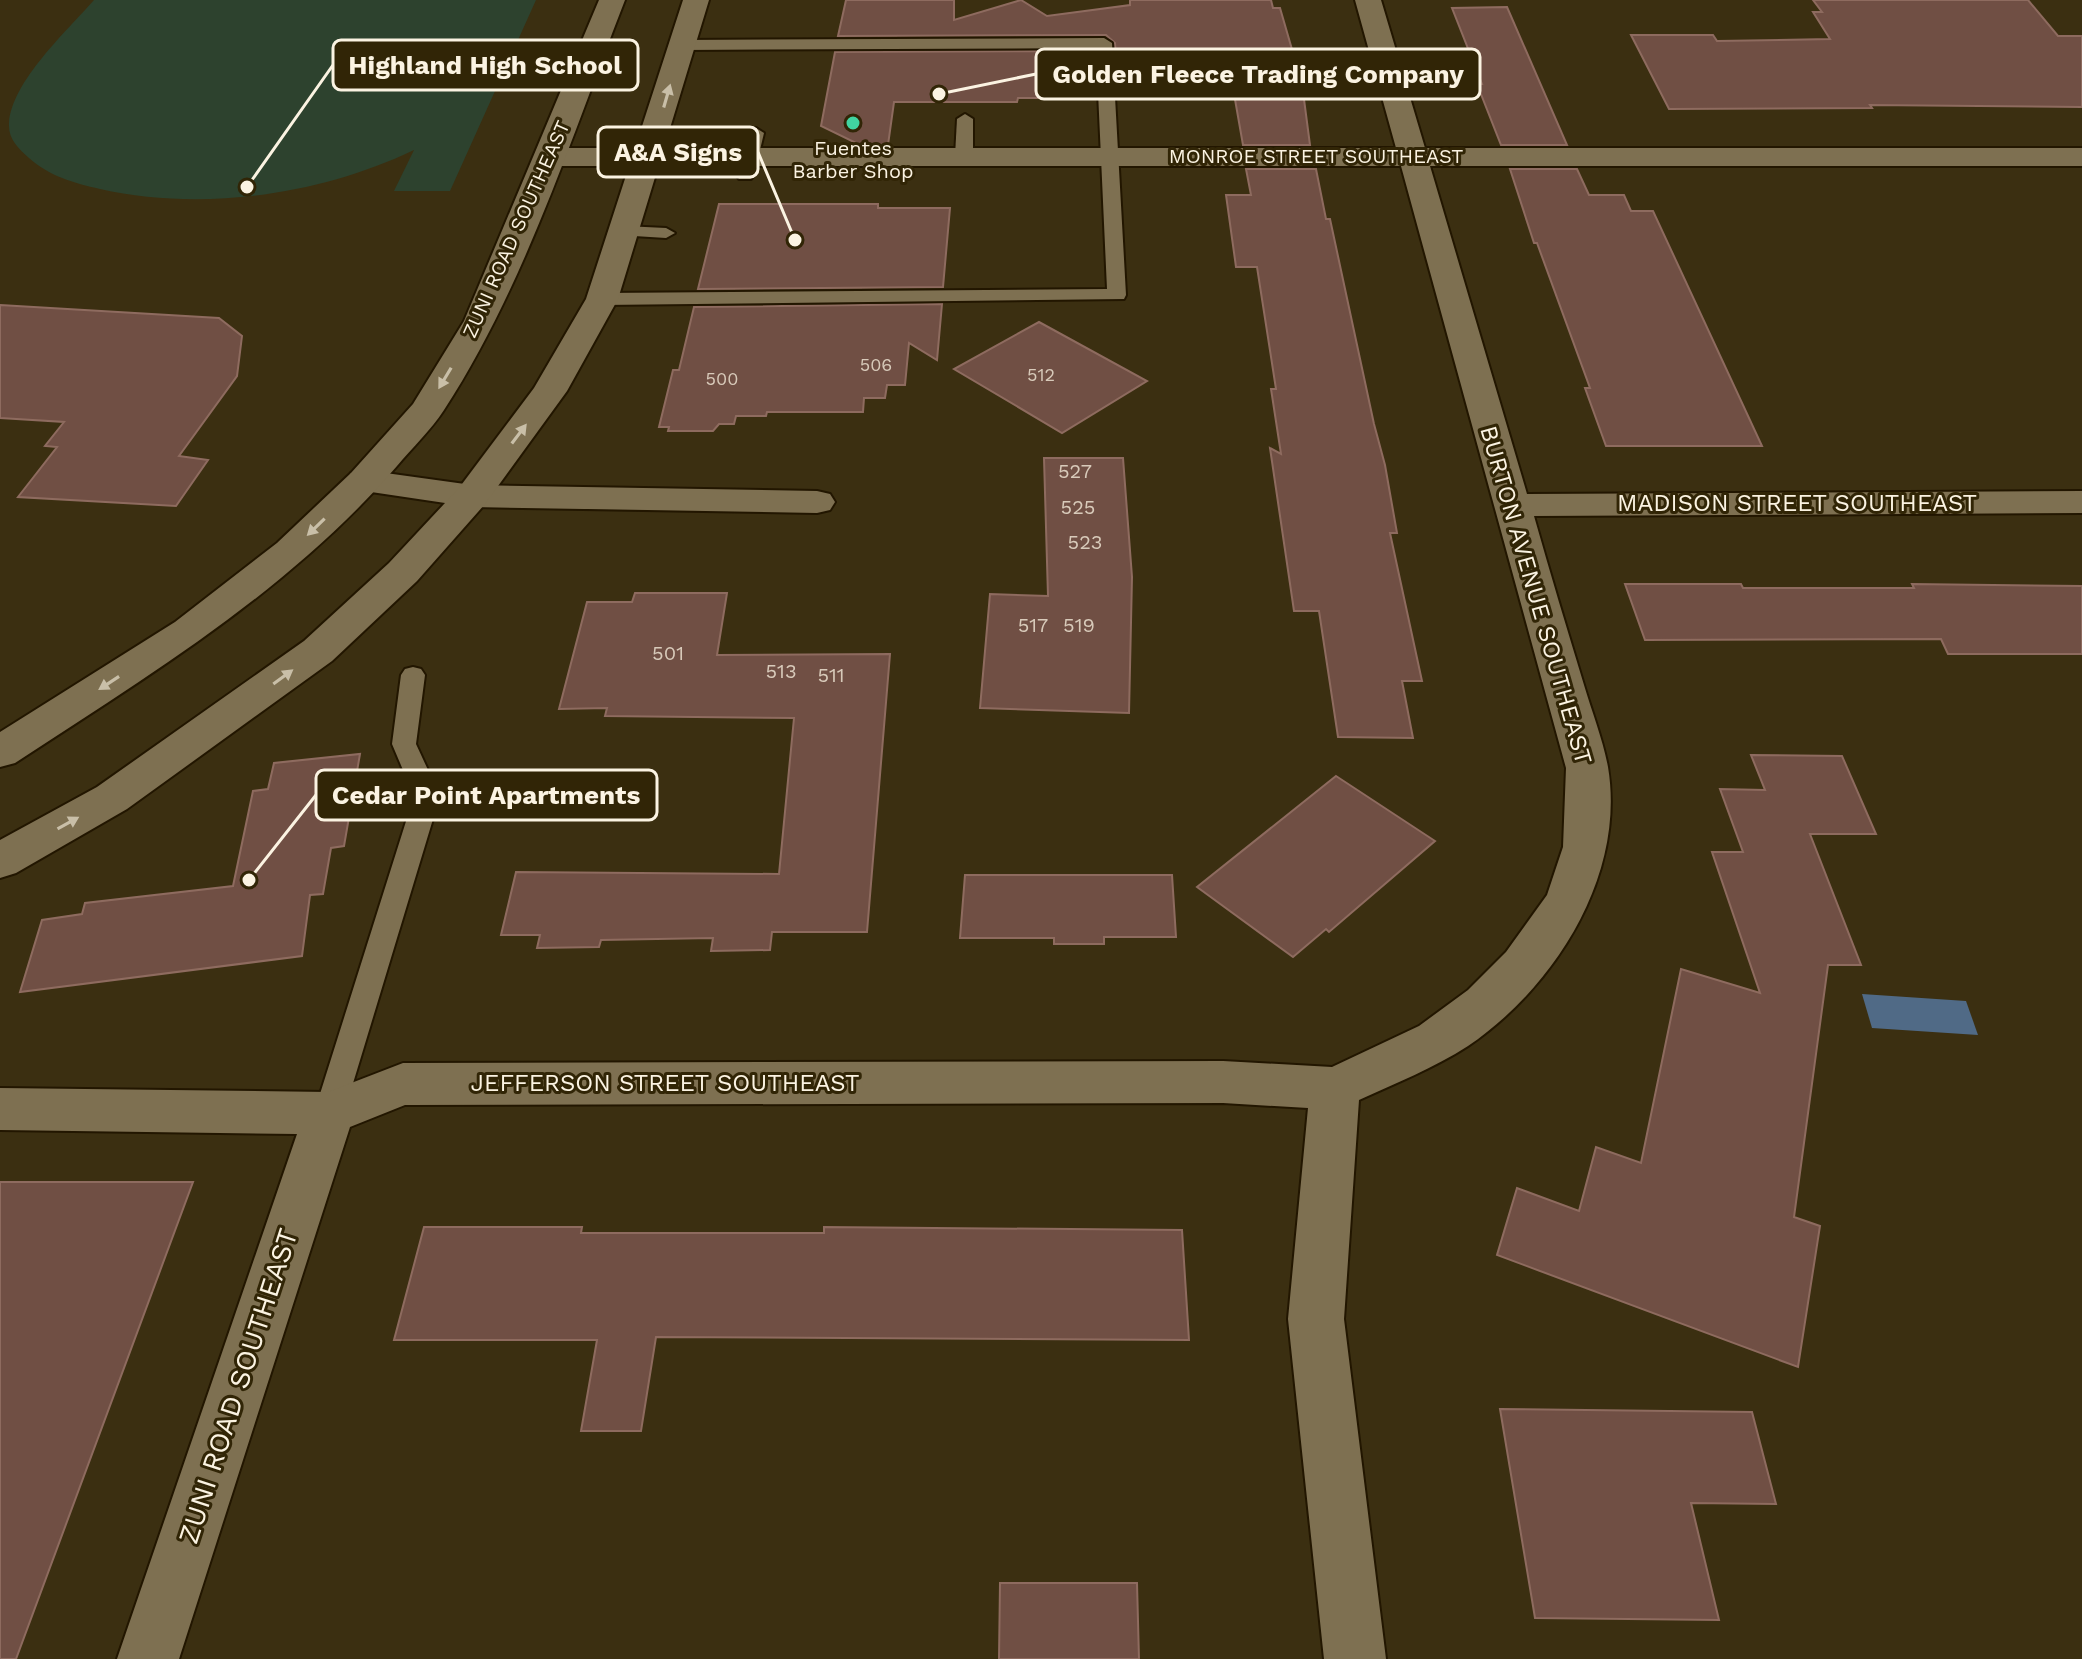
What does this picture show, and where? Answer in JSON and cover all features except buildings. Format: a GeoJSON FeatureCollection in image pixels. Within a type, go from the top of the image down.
{"type":"FeatureCollection","features":[{"type":"Feature","properties":{"kind":"street","name":"ZUNI ROAD SOUTHEAST"},"geometry":{"type":"LineString","coordinates":[[0,752],[189,631],[290,552],[364,481],[427,409],[480,321],[612,0]]}},
{"type":"Feature","properties":{"kind":"street"},"geometry":{"type":"LineString","coordinates":[[0,861],[112,798],[318,651],[403,572],[472,496],[550,391],[602,299],[696,0]]}},
{"type":"Feature","properties":{"kind":"street","name":"BURTON AVENUE SOUTHEAST"},"geometry":{"type":"LineString","coordinates":[[1335,1088],[1393,1062],[1464,1022],[1521,966],[1564,909],[1585,848],[1587,768],[1368,0]]}},
{"type":"Feature","properties":{"kind":"street","name":"MONROE STREET SOUTHEAST"},"geometry":{"type":"LineString","coordinates":[[550,157],[2082,157]]}},
{"type":"Feature","properties":{"kind":"street"},"geometry":{"type":"LineString","coordinates":[[364,481],[472,496],[817,502]]}},
{"type":"Feature","properties":{"kind":"street","name":"MADISON STREET SOUTHEAST"},"geometry":{"type":"LineString","coordinates":[[1511,505],[2082,502]]}},
{"type":"Feature","properties":{"kind":"street","name":"JEFFERSON STREET SOUTHEAST"},"geometry":{"type":"LineString","coordinates":[[0,1109],[329,1113],[403,1084],[1223,1082],[1335,1088]]}},
{"type":"Feature","properties":{"kind":"street"},"geometry":{"type":"LineString","coordinates":[[1335,1088],[1316,1319],[1355,1659]]}},
{"type":"Feature","properties":{"kind":"street","name":"ZUNI ROAD SOUTHEAST"},"geometry":{"type":"LineString","coordinates":[[148,1659],[329,1113]]}},
{"type":"Feature","properties":{"kind":"lane"},"geometry":{"type":"LineString","coordinates":[[602,299],[1117,295],[1104,43],[682,45]]}},
{"type":"Feature","properties":{"kind":"lane"},"geometry":{"type":"LineString","coordinates":[[964,156],[965,119]]}},
{"type":"Feature","properties":{"kind":"lane"},"geometry":{"type":"LineString","coordinates":[[624,231],[666,233]]}},
{"type":"Feature","properties":{"kind":"lane"},"geometry":{"type":"LineString","coordinates":[[329,1113],[427,796],[404,744],[413,675]]}},
{"type":"Feature","properties":{"kind":"green space"},"geometry":{"type":"Polygon","coordinates":[[[94,0],[536,0],[450,191],[394,191],[414,150],[378,166],[300,188],[219,199],[179,199],[100,189],[62,178],[37,164],[21,151],[12,138],[9,123],[20,90],[42,57],[94,0]]]}},
{"type":"Feature","properties":{"kind":"water"},"geometry":{"type":"Polygon","coordinates":[[[1862,994],[1966,1001],[1978,1035],[1872,1028],[1862,994]]]}},
{"type":"Feature","properties":{"kind":"place","name":"Golden Fleece Trading Company"},"geometry":{"type":"Point","coordinates":[939,94]}},
{"type":"Feature","properties":{"kind":"place","name":"Fuentes Barber Shop"},"geometry":{"type":"Point","coordinates":[853,123]}},
{"type":"Feature","properties":{"kind":"place","name":"Highland High School"},"geometry":{"type":"Point","coordinates":[247,187]}},
{"type":"Feature","properties":{"kind":"place","name":"A&A Signs"},"geometry":{"type":"Point","coordinates":[795,240]}},
{"type":"Feature","properties":{"kind":"place","name":"Cedar Point Apartments"},"geometry":{"type":"Point","coordinates":[249,880]}}]}
